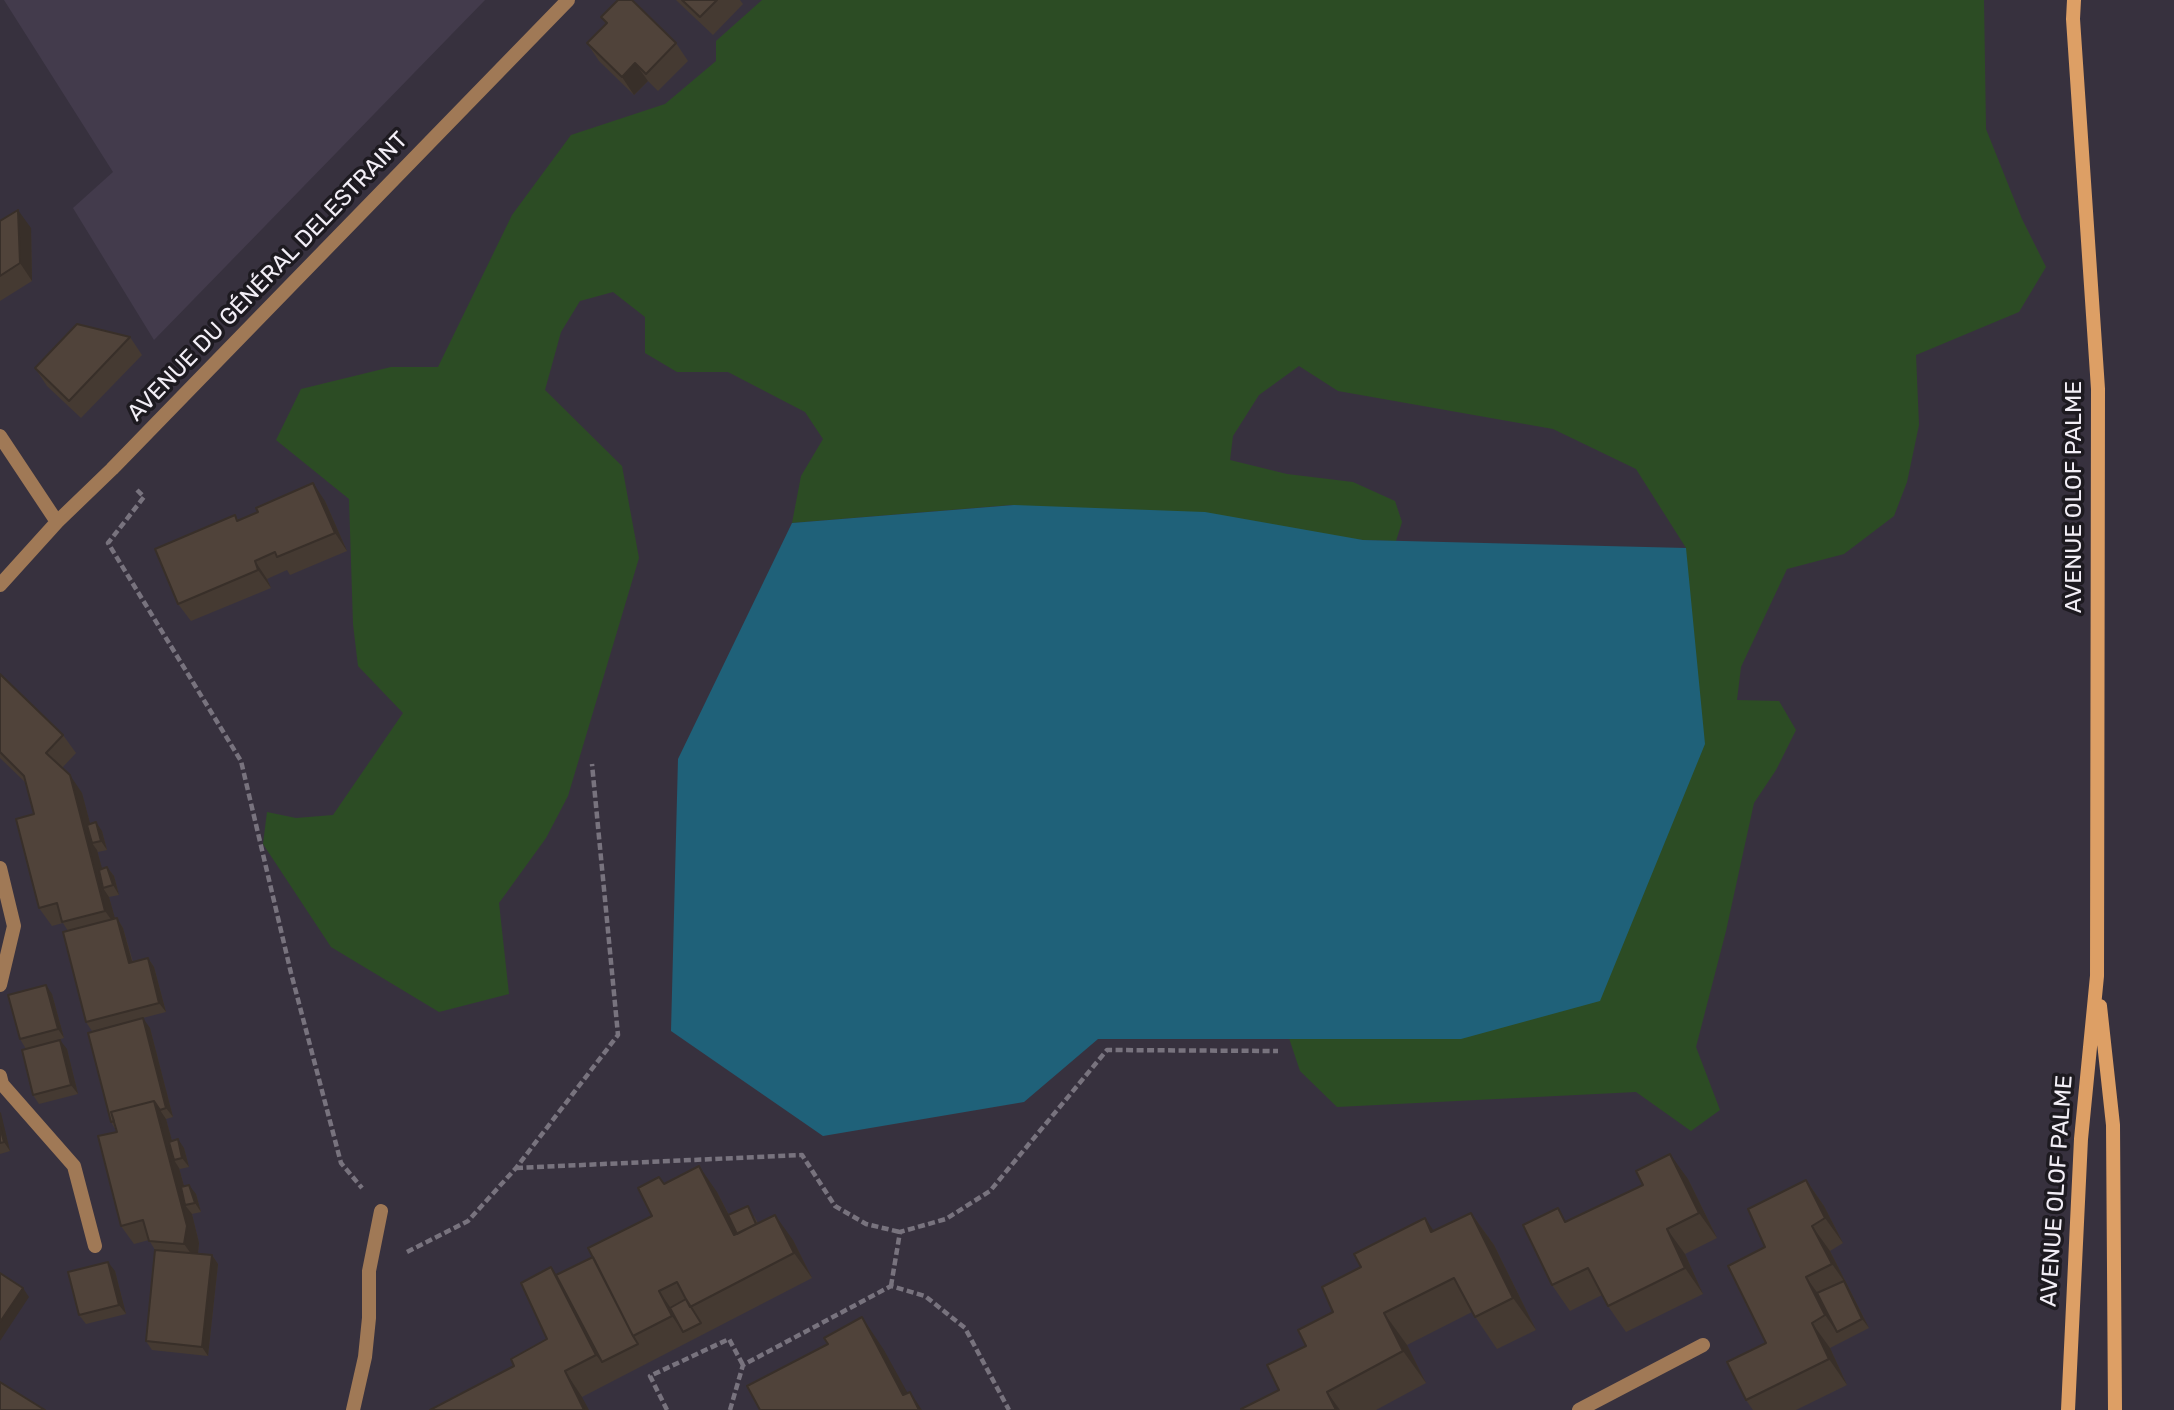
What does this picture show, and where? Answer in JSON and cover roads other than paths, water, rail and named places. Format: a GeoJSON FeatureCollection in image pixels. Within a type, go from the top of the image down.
{"type":"FeatureCollection","features":[{"type":"Feature","properties":{"kind":"main road","name":"AVENUE OLOF PALME"},"geometry":{"type":"LineString","coordinates":[[2068,0],[2073,19]]}},
{"type":"Feature","properties":{"kind":"main road","name":"AVENUE OLOF PALME"},"geometry":{"type":"LineString","coordinates":[[2068,1410],[2081,1139],[2097,976],[2098,389],[2073,19],[2074,0]]}},
{"type":"Feature","properties":{"kind":"main road","name":"AVENUE OLOF PALME"},"geometry":{"type":"LineString","coordinates":[[2097,976],[2113,1125],[2115,1410]]}},
{"type":"Feature","properties":{"kind":"street","name":"AVENUE DU GÉNÉRAL DELESTRAINT"},"geometry":{"type":"LineString","coordinates":[[0,585],[57,522],[112,469],[568,0]]}},
{"type":"Feature","properties":{"kind":"street"},"geometry":{"type":"LineString","coordinates":[[0,436],[57,522]]}},
{"type":"Feature","properties":{"kind":"street"},"geometry":{"type":"LineString","coordinates":[[0,868],[14,926],[0,985]]}},
{"type":"Feature","properties":{"kind":"street"},"geometry":{"type":"LineString","coordinates":[[0,1076],[2,1084],[74,1166],[95,1246]]}},
{"type":"Feature","properties":{"kind":"street"},"geometry":{"type":"LineString","coordinates":[[353,1410],[365,1357],[369,1318],[369,1271],[381,1211]]}},
{"type":"Feature","properties":{"kind":"street"},"geometry":{"type":"LineString","coordinates":[[1579,1410],[1703,1345]]}},
{"type":"Feature","properties":{"kind":"water"},"geometry":{"type":"Polygon","coordinates":[[[1014,505],[1205,512],[1363,540],[1686,548],[1705,744],[1600,1001],[1461,1039],[1098,1039],[1024,1102],[823,1136],[671,1031],[678,759],[792,523],[1014,505]]]}}]}
